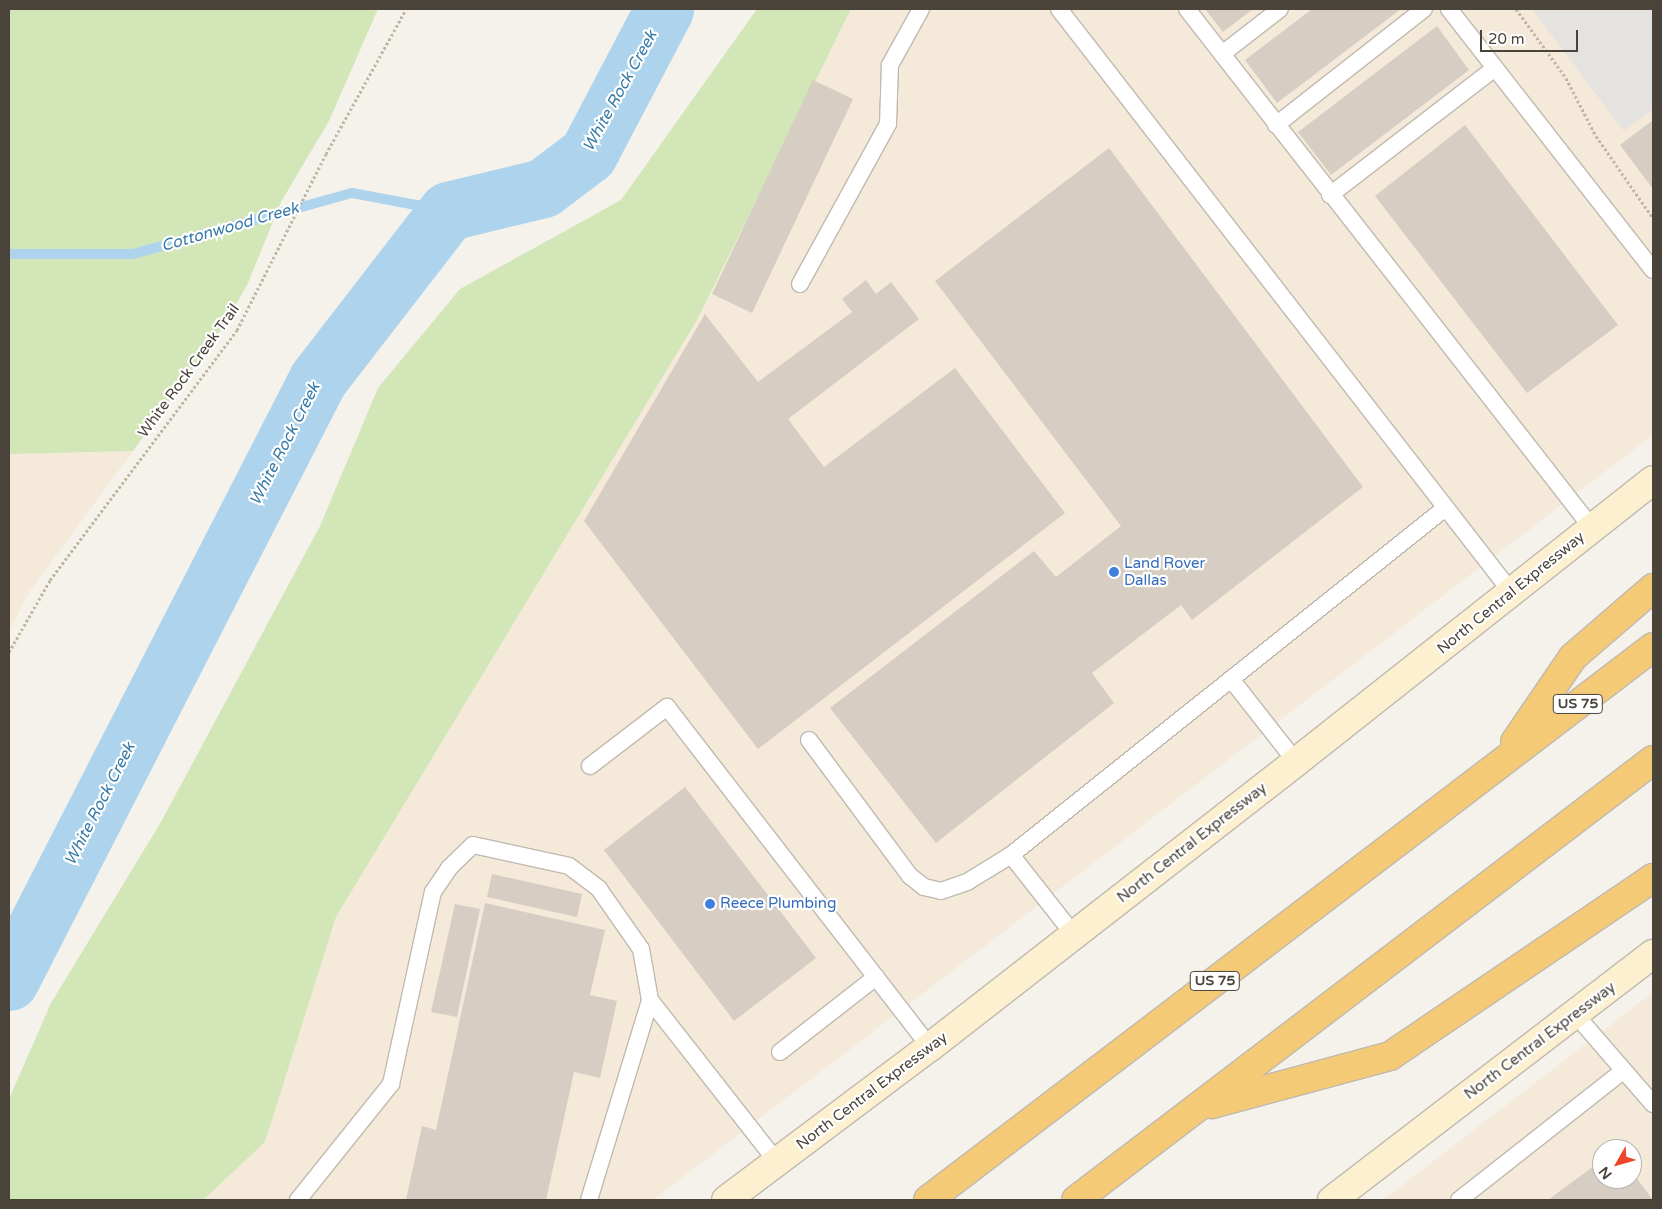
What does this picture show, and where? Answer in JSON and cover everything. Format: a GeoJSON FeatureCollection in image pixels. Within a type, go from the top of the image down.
{"type":"FeatureCollection","features":[{"type":"Feature","properties":{"kind":"highway"},"geometry":{"type":"LineString","coordinates":[[1502,762],[1573,657],[1653,588]]}},
{"type":"Feature","properties":{"kind":"highway","name":"US 75"},"geometry":{"type":"LineString","coordinates":[[928,1200],[1653,647]]}},
{"type":"Feature","properties":{"kind":"highway"},"geometry":{"type":"LineString","coordinates":[[1076,1200],[1653,760]]}},
{"type":"Feature","properties":{"kind":"highway"},"geometry":{"type":"LineString","coordinates":[[1198,1107],[1390,1056],[1653,878]]}},
{"type":"Feature","properties":{"kind":"main road","name":"North Central Expressway"},"geometry":{"type":"LineString","coordinates":[[726,1200],[930,1047],[1512,593],[1653,480]]}},
{"type":"Feature","properties":{"kind":"main road","name":"North Central Expressway"},"geometry":{"type":"LineString","coordinates":[[1332,1200],[1653,954]]}},
{"type":"Feature","properties":{"kind":"lane"},"geometry":{"type":"LineString","coordinates":[[800,284],[888,124],[890,66],[921,9]]}},
{"type":"Feature","properties":{"kind":"lane"},"geometry":{"type":"LineString","coordinates":[[1059,9],[1444,509],[1512,593]]}},
{"type":"Feature","properties":{"kind":"lane"},"geometry":{"type":"LineString","coordinates":[[1187,9],[1330,196],[1592,528]]}},
{"type":"Feature","properties":{"kind":"lane"},"geometry":{"type":"LineString","coordinates":[[1222,54],[1280,9]]}},
{"type":"Feature","properties":{"kind":"lane"},"geometry":{"type":"LineString","coordinates":[[1276,125],[1424,9]]}},
{"type":"Feature","properties":{"kind":"lane"},"geometry":{"type":"LineString","coordinates":[[1449,9],[1653,270]]}},
{"type":"Feature","properties":{"kind":"lane"},"geometry":{"type":"LineString","coordinates":[[1330,196],[1495,68]]}},
{"type":"Feature","properties":{"kind":"lane"},"geometry":{"type":"LineString","coordinates":[[809,740],[910,876],[924,887],[941,891],[967,882],[1011,855],[1444,509]]}},
{"type":"Feature","properties":{"kind":"lane"},"geometry":{"type":"LineString","coordinates":[[1231,679],[1296,762]]}},
{"type":"Feature","properties":{"kind":"lane"},"geometry":{"type":"LineString","coordinates":[[590,766],[667,707],[930,1047]]}},
{"type":"Feature","properties":{"kind":"lane"},"geometry":{"type":"LineString","coordinates":[[298,1200],[392,1084],[433,892],[449,868],[473,845],[569,866],[599,889],[641,949],[650,1000],[589,1200]]}},
{"type":"Feature","properties":{"kind":"lane"},"geometry":{"type":"LineString","coordinates":[[1011,855],[1074,935]]}},
{"type":"Feature","properties":{"kind":"lane"},"geometry":{"type":"LineString","coordinates":[[780,1052],[876,977]]}},
{"type":"Feature","properties":{"kind":"lane"},"geometry":{"type":"LineString","coordinates":[[650,1000],[777,1162]]}},
{"type":"Feature","properties":{"kind":"lane"},"geometry":{"type":"LineString","coordinates":[[1575,1014],[1653,1104]]}},
{"type":"Feature","properties":{"kind":"lane"},"geometry":{"type":"LineString","coordinates":[[1459,1200],[1623,1071]]}},
{"type":"Feature","properties":{"kind":"path","name":"White Rock Creek Trail"},"geometry":{"type":"LineString","coordinates":[[9,652],[50,580],[237,330],[265,279],[326,154],[406,9]]}},
{"type":"Feature","properties":{"kind":"path"},"geometry":{"type":"LineString","coordinates":[[1516,9],[1566,78],[1600,144],[1653,218]]}},
{"type":"Feature","properties":{"kind":"shaded area"},"geometry":{"type":"Polygon","coordinates":[[[851,9],[1653,9],[1653,435],[653,1200],[203,1200],[265,1142],[336,917],[697,320],[851,9]]]}},
{"type":"Feature","properties":{"kind":"shaded area"},"geometry":{"type":"Polygon","coordinates":[[[1532,9],[1653,9],[1653,109],[1624,131],[1532,9]]]}},
{"type":"Feature","properties":{"kind":"shaded area"},"geometry":{"type":"Polygon","coordinates":[[[133,451],[30,591],[9,631],[9,454],[133,451]]]}},
{"type":"Feature","properties":{"kind":"shaded area"},"geometry":{"type":"Polygon","coordinates":[[[1653,992],[1653,1200],[1383,1200],[1653,992]]]}},
{"type":"Feature","properties":{"kind":"green space"},"geometry":{"type":"Polygon","coordinates":[[[9,9],[378,9],[329,121],[281,202],[248,283],[226,323],[133,451],[9,454],[9,9]]]}},
{"type":"Feature","properties":{"kind":"green space"},"geometry":{"type":"Polygon","coordinates":[[[757,9],[851,9],[697,320],[336,917],[265,1142],[203,1200],[9,1200],[9,1099],[51,1003],[161,822],[320,526],[378,388],[460,289],[621,200],[757,9]]]}},
{"type":"Feature","properties":{"kind":"building"},"geometry":{"type":"Polygon","coordinates":[[[1205,9],[1253,9],[1223,32],[1205,9]]]}},
{"type":"Feature","properties":{"kind":"building"},"geometry":{"type":"Polygon","coordinates":[[[1312,9],[1401,9],[1277,103],[1245,60],[1312,9]]]}},
{"type":"Feature","properties":{"kind":"building"},"geometry":{"type":"Polygon","coordinates":[[[1437,26],[1469,70],[1331,175],[1298,132],[1437,26]]]}},
{"type":"Feature","properties":{"kind":"building"},"geometry":{"type":"Polygon","coordinates":[[[813,80],[853,99],[752,313],[712,294],[813,80]]]}},
{"type":"Feature","properties":{"kind":"building"},"geometry":{"type":"Polygon","coordinates":[[[1653,120],[1653,189],[1620,145],[1653,120]]]}},
{"type":"Feature","properties":{"kind":"building"},"geometry":{"type":"Polygon","coordinates":[[[1465,125],[1618,325],[1527,393],[1375,196],[1465,125]]]}},
{"type":"Feature","properties":{"kind":"building"},"geometry":{"type":"Polygon","coordinates":[[[1109,148],[1363,487],[1192,620],[1181,605],[1092,673],[1114,703],[936,843],[830,708],[1034,551],[1056,577],[1121,526],[935,281],[1109,148]]]}},
{"type":"Feature","properties":{"kind":"building"},"geometry":{"type":"Polygon","coordinates":[[[866,280],[876,294],[891,282],[919,319],[788,419],[824,467],[955,368],[1065,513],[758,749],[584,521],[705,314],[758,382],[852,312],[842,299],[866,280]]]}},
{"type":"Feature","properties":{"kind":"building","name":"Reece Plumbing"},"geometry":{"type":"Polygon","coordinates":[[[685,787],[816,958],[734,1021],[604,850],[685,787]]]}},
{"type":"Feature","properties":{"kind":"building"},"geometry":{"type":"Polygon","coordinates":[[[492,874],[582,894],[577,917],[487,897],[492,874]]]}},
{"type":"Feature","properties":{"kind":"building"},"geometry":{"type":"Polygon","coordinates":[[[485,903],[605,930],[590,995],[617,1001],[600,1078],[574,1072],[546,1200],[406,1200],[422,1126],[436,1130],[485,903]]]}},
{"type":"Feature","properties":{"kind":"building"},"geometry":{"type":"Polygon","coordinates":[[[455,904],[480,909],[457,1017],[431,1012],[455,904]]]}},
{"type":"Feature","properties":{"kind":"building"},"geometry":{"type":"Polygon","coordinates":[[[1592,1167],[1592,1189],[1642,1189],[1642,1185],[1653,1200],[1548,1200],[1592,1167]]]}},
{"type":"Feature","properties":{"kind":"waterway","name":"White Rock Creek"},"geometry":{"type":"LineString","coordinates":[[9,981],[318,379],[448,211],[543,188],[588,154],[664,9]]}},
{"type":"Feature","properties":{"kind":"waterway","name":"Cottonwood Creek"},"geometry":{"type":"LineString","coordinates":[[9,254],[133,254],[352,193],[448,211]]}},
{"type":"Feature","properties":{"kind":"place","name":"Land Rover Dallas"},"geometry":{"type":"Point","coordinates":[1114,572]}},
{"type":"Feature","properties":{"kind":"place","name":"Reece Plumbing"},"geometry":{"type":"Point","coordinates":[710,904]}}]}
